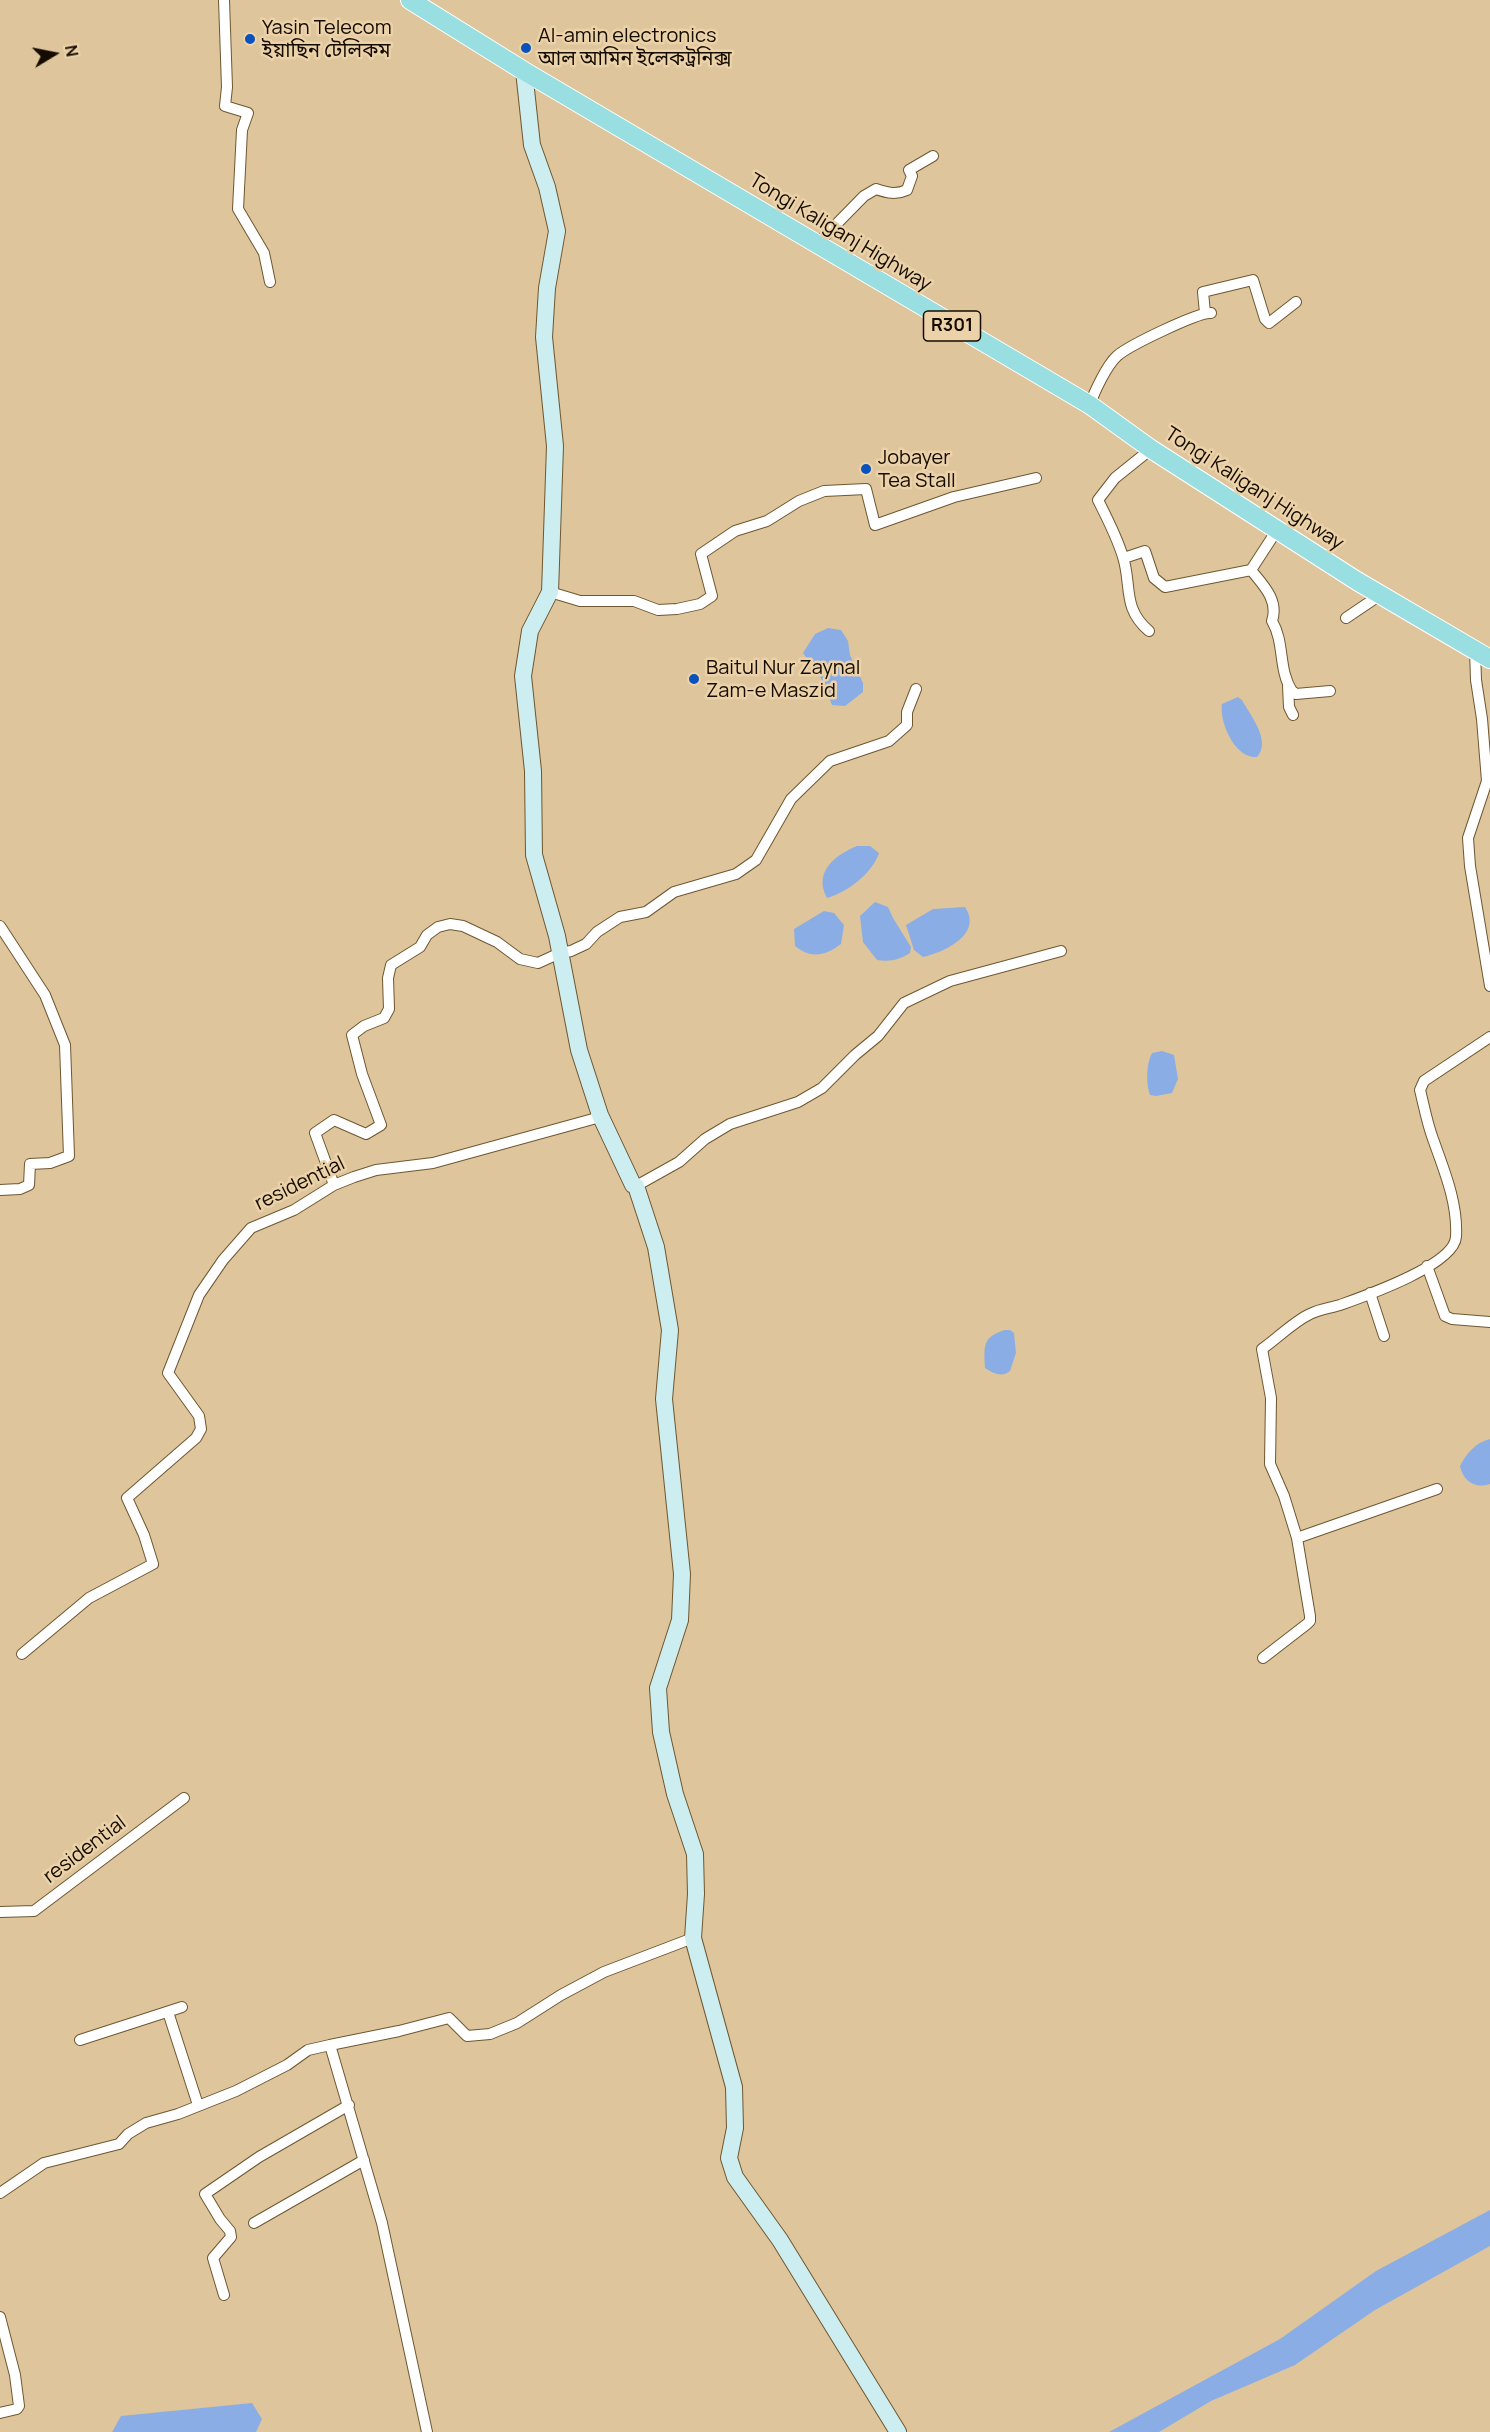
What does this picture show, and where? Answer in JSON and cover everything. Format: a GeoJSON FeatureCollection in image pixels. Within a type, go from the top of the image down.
{"type":"FeatureCollection","features":[{"type":"Feature","properties":{"kind":"main road","name":"Tongi Kaliganj Highway"},"geometry":{"type":"LineString","coordinates":[[410,0],[524,71],[816,245],[1090,405],[1151,449],[1277,530],[1380,595],[1486,656]]}},
{"type":"Feature","properties":{"kind":"street"},"geometry":{"type":"LineString","coordinates":[[224,0],[227,87],[225,106],[248,113],[242,130],[238,209],[264,253],[270,282]]}},
{"type":"Feature","properties":{"kind":"street"},"geometry":{"type":"LineString","coordinates":[[524,71],[532,145],[547,186],[557,231],[546,288],[544,337],[555,446],[550,592],[530,631],[522,676],[533,771],[534,855],[557,936],[579,1050],[600,1115],[633,1185],[636,1186],[656,1247],[670,1330],[664,1399],[682,1574],[682,1603],[680,1620],[658,1688],[661,1732],[670,1773],[695,1854],[696,1894],[693,1938],[734,2087],[735,2128],[729,2158],[735,2177],[780,2240],[898,2432]]}},
{"type":"Feature","properties":{"kind":"street"},"geometry":{"type":"LineString","coordinates":[[816,245],[864,196],[876,189],[890,194],[900,194],[907,190],[912,176],[909,170],[933,156]]}},
{"type":"Feature","properties":{"kind":"street"},"geometry":{"type":"LineString","coordinates":[[1090,405],[1094,393],[1116,357],[1208,313],[1203,292],[1253,280],[1265,319],[1269,323],[1296,302]]}},
{"type":"Feature","properties":{"kind":"street"},"geometry":{"type":"LineString","coordinates":[[1149,631],[1137,620],[1128,592],[1124,558],[1098,500],[1115,478],[1151,449]]}},
{"type":"Feature","properties":{"kind":"street"},"geometry":{"type":"LineString","coordinates":[[550,592],[580,601],[634,601],[658,610],[700,604],[712,596],[701,554],[735,531],[767,521],[799,501],[824,491],[866,489],[875,525],[954,497],[1036,478]]}},
{"type":"Feature","properties":{"kind":"street"},"geometry":{"type":"LineString","coordinates":[[1124,558],[1146,551],[1154,578],[1165,587],[1251,570],[1277,530]]}},
{"type":"Feature","properties":{"kind":"street"},"geometry":{"type":"LineString","coordinates":[[1251,570],[1272,598],[1275,613],[1272,621],[1282,651],[1280,659],[1290,689],[1290,710],[1293,715]]}},
{"type":"Feature","properties":{"kind":"street"},"geometry":{"type":"LineString","coordinates":[[1346,618],[1380,595]]}},
{"type":"Feature","properties":{"kind":"street"},"geometry":{"type":"LineString","coordinates":[[1486,656],[1476,680],[1487,781],[1468,838],[1470,866],[1490,986]]}},
{"type":"Feature","properties":{"kind":"street"},"geometry":{"type":"LineString","coordinates":[[1288,686],[1296,694],[1330,690]]}},
{"type":"Feature","properties":{"kind":"street"},"geometry":{"type":"LineString","coordinates":[[334,1185],[315,1133],[334,1120],[366,1134],[381,1125],[362,1074],[352,1035],[364,1026],[384,1018],[389,1009],[388,978],[391,965],[420,947],[427,935],[438,927],[450,924],[463,926],[497,942],[520,959],[538,963],[586,944],[597,932],[620,917],[646,912],[674,892],[736,874],[756,860],[791,799],[830,761],[889,741],[907,725],[907,712],[916,689]]}},
{"type":"Feature","properties":{"kind":"street"},"geometry":{"type":"LineString","coordinates":[[0,926],[45,995],[65,1045],[69,1156],[50,1163],[30,1164],[29,1185],[20,1189],[0,1190]]}},
{"type":"Feature","properties":{"kind":"street"},"geometry":{"type":"LineString","coordinates":[[636,1186],[679,1162],[705,1139],[730,1124],[798,1102],[822,1088],[878,1036],[904,1003],[950,981],[1061,951]]}},
{"type":"Feature","properties":{"kind":"street"},"geometry":{"type":"LineString","coordinates":[[1263,1658],[1310,1621],[1297,1538],[1284,1496],[1270,1464],[1271,1398],[1262,1349],[1311,1313],[1390,1286],[1427,1266],[1450,1250],[1456,1239],[1455,1210],[1420,1090],[1424,1081],[1490,1037]]}},
{"type":"Feature","properties":{"kind":"street","name":"residential"},"geometry":{"type":"LineString","coordinates":[[22,1654],[89,1598],[153,1564],[144,1535],[127,1498],[196,1438],[201,1429],[199,1416],[168,1373],[199,1295],[223,1260],[251,1228],[294,1210],[334,1185],[376,1170],[433,1163],[600,1115]]}},
{"type":"Feature","properties":{"kind":"street"},"geometry":{"type":"LineString","coordinates":[[1427,1266],[1445,1316],[1452,1320],[1490,1322]]}},
{"type":"Feature","properties":{"kind":"street"},"geometry":{"type":"LineString","coordinates":[[1370,1293],[1384,1336]]}},
{"type":"Feature","properties":{"kind":"street"},"geometry":{"type":"LineString","coordinates":[[1297,1538],[1437,1489]]}},
{"type":"Feature","properties":{"kind":"street","name":"residential"},"geometry":{"type":"LineString","coordinates":[[0,1912],[34,1911],[184,1798]]}},
{"type":"Feature","properties":{"kind":"street"},"geometry":{"type":"LineString","coordinates":[[0,2193],[44,2163],[119,2144],[128,2134],[146,2123],[236,2091],[287,2065],[308,2050],[449,2018],[467,2036],[490,2034],[517,2023],[603,1972],[693,1938]]}},
{"type":"Feature","properties":{"kind":"street"},"geometry":{"type":"LineString","coordinates":[[80,2040],[182,2007]]}},
{"type":"Feature","properties":{"kind":"street"},"geometry":{"type":"LineString","coordinates":[[168,2012],[198,2105]]}},
{"type":"Feature","properties":{"kind":"street"},"geometry":{"type":"LineString","coordinates":[[330,2044],[382,2223],[426,2432]]}},
{"type":"Feature","properties":{"kind":"street"},"geometry":{"type":"LineString","coordinates":[[224,2295],[213,2258],[231,2237],[231,2231],[219,2219],[205,2194],[268,2151],[349,2105]]}},
{"type":"Feature","properties":{"kind":"street"},"geometry":{"type":"LineString","coordinates":[[254,2223],[364,2160]]}},
{"type":"Feature","properties":{"kind":"street"},"geometry":{"type":"LineString","coordinates":[[0,2317],[15,2375],[19,2406],[17,2409],[0,2413]]}},
{"type":"Feature","properties":{"kind":"water"},"geometry":{"type":"Polygon","coordinates":[[[828,628],[841,630],[848,641],[850,655],[863,683],[863,692],[845,706],[832,705],[821,678],[803,653],[815,634],[828,628]]]}},
{"type":"Feature","properties":{"kind":"water"},"geometry":{"type":"Polygon","coordinates":[[[1238,697],[1254,720],[1261,736],[1261,751],[1257,757],[1249,756],[1235,746],[1223,720],[1222,704],[1238,697]]]}},
{"type":"Feature","properties":{"kind":"water"},"geometry":{"type":"Polygon","coordinates":[[[857,846],[870,846],[879,853],[876,861],[858,881],[827,898],[823,889],[823,880],[828,866],[841,854],[857,846]]]}},
{"type":"Feature","properties":{"kind":"water"},"geometry":{"type":"Polygon","coordinates":[[[875,902],[888,907],[911,947],[910,953],[894,960],[877,960],[863,942],[860,916],[875,902]]]}},
{"type":"Feature","properties":{"kind":"water"},"geometry":{"type":"Polygon","coordinates":[[[965,907],[969,917],[969,926],[959,940],[941,951],[923,957],[914,950],[906,925],[933,909],[965,907]]]}},
{"type":"Feature","properties":{"kind":"water"},"geometry":{"type":"Polygon","coordinates":[[[824,911],[834,913],[844,925],[841,944],[818,954],[807,953],[795,946],[794,929],[824,911]]]}},
{"type":"Feature","properties":{"kind":"water"},"geometry":{"type":"Polygon","coordinates":[[[1162,1051],[1174,1055],[1178,1079],[1172,1093],[1150,1095],[1147,1080],[1149,1063],[1152,1053],[1162,1051]]]}},
{"type":"Feature","properties":{"kind":"water"},"geometry":{"type":"Polygon","coordinates":[[[1005,1330],[1014,1333],[1016,1353],[1010,1371],[1001,1374],[994,1373],[985,1368],[986,1343],[992,1336],[1005,1330]]]}},
{"type":"Feature","properties":{"kind":"water"},"geometry":{"type":"Polygon","coordinates":[[[1490,1439],[1490,1484],[1475,1484],[1467,1480],[1460,1466],[1472,1449],[1490,1439]]]}},
{"type":"Feature","properties":{"kind":"water"},"geometry":{"type":"Polygon","coordinates":[[[1490,2210],[1490,2246],[1375,2310],[1295,2365],[1211,2401],[1159,2432],[1109,2432],[1280,2339],[1376,2271],[1490,2210]]]}},
{"type":"Feature","properties":{"kind":"water"},"geometry":{"type":"Polygon","coordinates":[[[252,2403],[262,2419],[256,2432],[112,2432],[121,2416],[252,2403]]]}},
{"type":"Feature","properties":{"kind":"place","name":"Yasin Telecom ইয়াছিন টেলিকম"},"geometry":{"type":"Point","coordinates":[250,39]}},
{"type":"Feature","properties":{"kind":"place","name":"Al-amin electronics আল আমিন ইলেকট্রনিক্স"},"geometry":{"type":"Point","coordinates":[526,48]}},
{"type":"Feature","properties":{"kind":"place","name":"Jobayer Tea Stall"},"geometry":{"type":"Point","coordinates":[866,469]}},
{"type":"Feature","properties":{"kind":"place","name":"Baitul Nur Zaynal Zam-e Maszid"},"geometry":{"type":"Point","coordinates":[694,679]}}]}
